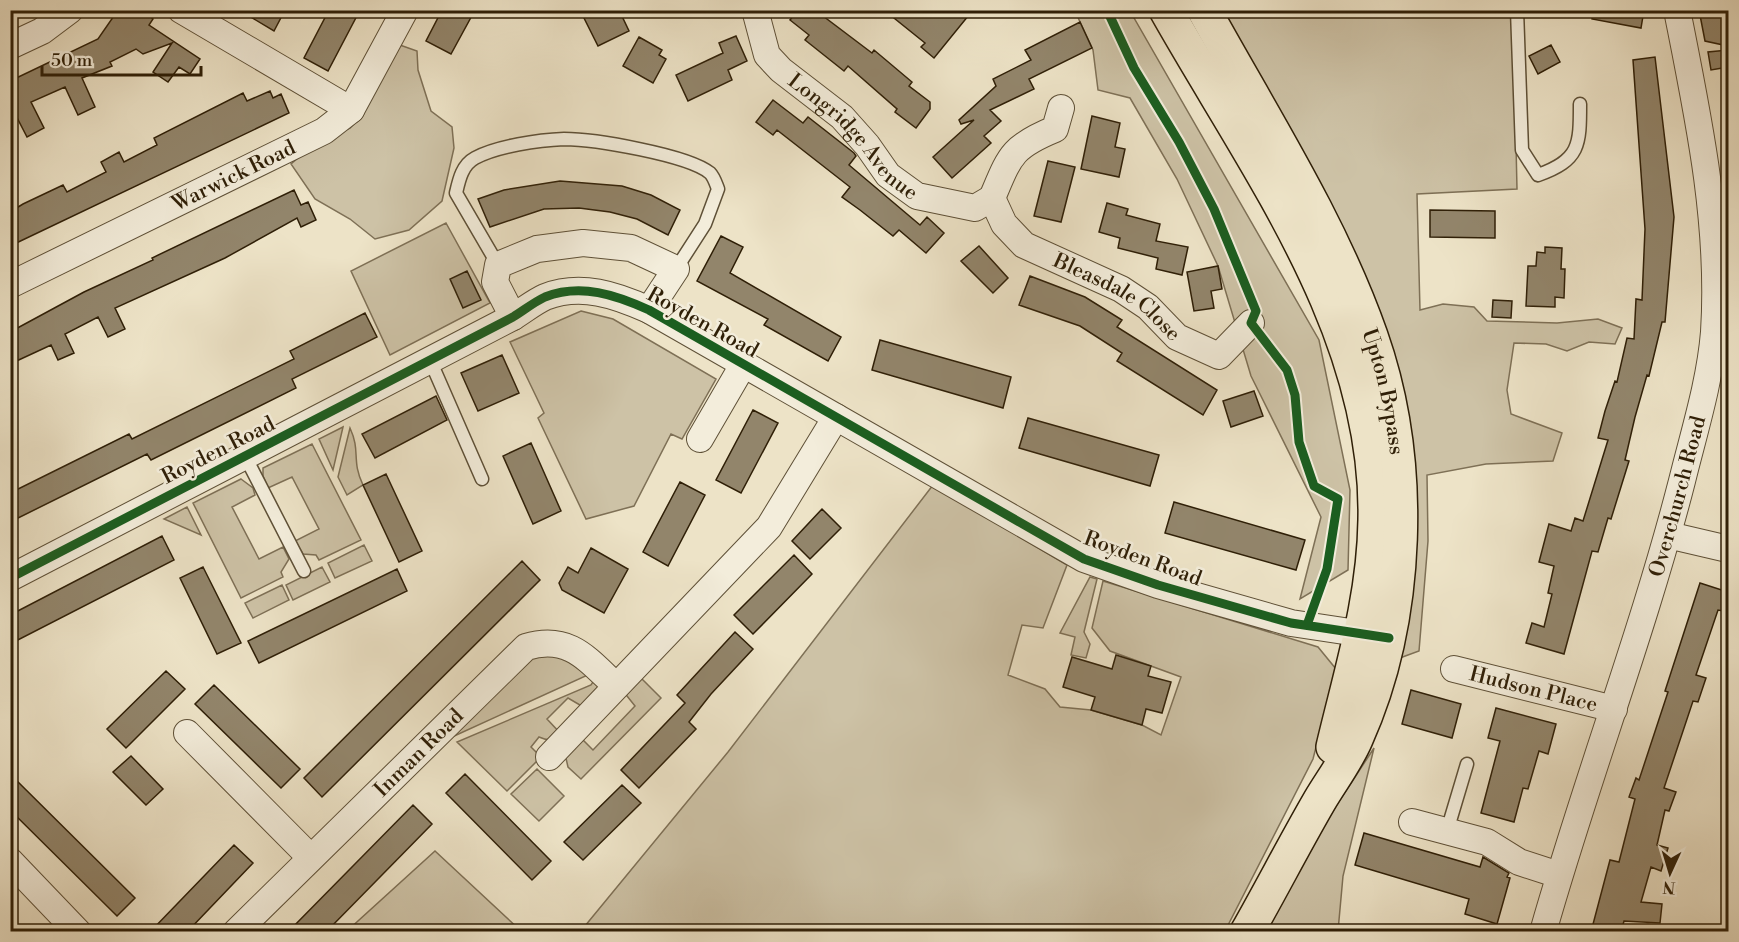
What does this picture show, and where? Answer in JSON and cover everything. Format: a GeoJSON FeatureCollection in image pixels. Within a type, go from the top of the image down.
{"type":"FeatureCollection","features":[{"type":"Feature","properties":{"kind":"main road","name":"Upton Bypass"},"geometry":{"type":"LineString","coordinates":[[1166,10],[1227,111],[1310,261],[1342,337],[1361,403],[1372,465],[1376,519],[1371,578],[1376,636],[1375,689],[1356,741],[1247,932]]}},
{"type":"Feature","properties":{"kind":"main road","name":"Upton Bypass"},"geometry":{"type":"LineString","coordinates":[[1204,10],[1316,211],[1356,295],[1372,339],[1395,440],[1401,523],[1398,576],[1376,636]]}},
{"type":"Feature","properties":{"kind":"street"},"geometry":{"type":"LineString","coordinates":[[10,46],[42,31],[70,10]]}},
{"type":"Feature","properties":{"kind":"street"},"geometry":{"type":"LineString","coordinates":[[182,10],[351,110]]}},
{"type":"Feature","properties":{"kind":"street","name":"Warwick Road"},"geometry":{"type":"LineString","coordinates":[[10,285],[324,131],[351,110],[405,10]]}},
{"type":"Feature","properties":{"kind":"street","name":"Longridge Avenue"},"geometry":{"type":"LineString","coordinates":[[755,10],[767,55],[781,70],[842,117],[867,145],[888,175],[917,196],[975,208],[992,198]]}},
{"type":"Feature","properties":{"kind":"street","name":"Overchurch Road"},"geometry":{"type":"LineString","coordinates":[[1542,932],[1668,535],[1710,365],[1721,259],[1707,169],[1677,10]]}},
{"type":"Feature","properties":{"kind":"street"},"geometry":{"type":"LineString","coordinates":[[992,198],[1011,154],[1029,140],[1055,129],[1061,108]]}},
{"type":"Feature","properties":{"kind":"street","name":"Bleasdale Close"},"geometry":{"type":"LineString","coordinates":[[992,198],[1004,224],[1024,245],[1121,289],[1148,307],[1178,337],[1219,356],[1251,323]]}},
{"type":"Feature","properties":{"kind":"street"},"geometry":{"type":"LineString","coordinates":[[513,317],[495,282],[498,265],[537,249],[584,243],[631,248],[676,269],[649,310]]}},
{"type":"Feature","properties":{"kind":"street","name":"Royden Road"},"geometry":{"type":"LineString","coordinates":[[10,578],[513,317],[545,297],[582,290],[616,295],[649,310],[1084,559],[1158,585],[1291,623],[1376,636]]}},
{"type":"Feature","properties":{"kind":"street"},"geometry":{"type":"LineString","coordinates":[[700,439],[743,365]]}},
{"type":"Feature","properties":{"kind":"street"},"geometry":{"type":"LineString","coordinates":[[549,757],[769,527],[836,417]]}},
{"type":"Feature","properties":{"kind":"street"},"geometry":{"type":"LineString","coordinates":[[1668,535],[1728,549]]}},
{"type":"Feature","properties":{"kind":"street","name":"Inman Road"},"geometry":{"type":"LineString","coordinates":[[236,932],[526,647],[543,642],[565,644],[592,663],[616,686]]}},
{"type":"Feature","properties":{"kind":"street","name":"Hudson Place"},"geometry":{"type":"LineString","coordinates":[[1454,669],[1614,709]]}},
{"type":"Feature","properties":{"kind":"street"},"geometry":{"type":"LineString","coordinates":[[187,733],[310,857]]}},
{"type":"Feature","properties":{"kind":"street"},"geometry":{"type":"LineString","coordinates":[[1412,822],[1487,842],[1519,862],[1559,875]]}},
{"type":"Feature","properties":{"kind":"street"},"geometry":{"type":"LineString","coordinates":[[10,861],[78,932]]}},
{"type":"Feature","properties":{"kind":"lane"},"geometry":{"type":"LineString","coordinates":[[1517,10],[1522,150],[1538,174],[1559,167],[1573,154],[1580,138],[1580,104]]}},
{"type":"Feature","properties":{"kind":"lane"},"geometry":{"type":"LineString","coordinates":[[498,265],[456,193],[459,174],[473,158],[518,145],[565,139],[647,151],[692,164],[711,174],[718,189],[705,224],[676,269]]}},
{"type":"Feature","properties":{"kind":"lane"},"geometry":{"type":"LineString","coordinates":[[430,360],[482,479]]}},
{"type":"Feature","properties":{"kind":"lane"},"geometry":{"type":"LineString","coordinates":[[245,456],[304,571]]}},
{"type":"Feature","properties":{"kind":"lane"},"geometry":{"type":"LineString","coordinates":[[1447,831],[1467,764]]}},
{"type":"Feature","properties":{"kind":"shaded area"},"geometry":{"type":"Polygon","coordinates":[[[1075,11],[1130,11],[1319,340],[1350,490],[1348,570],[1300,599],[1321,517],[1251,376],[1218,266],[1177,179],[1130,98],[1098,90],[1093,50],[1075,11]]]}},
{"type":"Feature","properties":{"kind":"shaded area"},"geometry":{"type":"Polygon","coordinates":[[[1214,11],[1513,11],[1517,189],[1417,194],[1420,310],[1443,304],[1474,307],[1487,321],[1557,323],[1598,319],[1622,328],[1615,344],[1589,342],[1567,351],[1546,344],[1514,343],[1507,390],[1511,414],[1562,433],[1553,461],[1486,464],[1427,475],[1428,541],[1419,651],[1397,659],[1409,575],[1214,11]]]}},
{"type":"Feature","properties":{"kind":"shaded area"},"geometry":{"type":"Polygon","coordinates":[[[397,44],[417,51],[418,70],[431,111],[452,127],[454,148],[442,201],[409,230],[375,239],[350,219],[315,199],[291,164],[318,141],[350,128],[364,113],[379,74],[397,44]]]}},
{"type":"Feature","properties":{"kind":"shaded area"},"geometry":{"type":"Polygon","coordinates":[[[446,223],[490,303],[390,355],[351,271],[446,223]]]}},
{"type":"Feature","properties":{"kind":"shaded area"},"geometry":{"type":"Polygon","coordinates":[[[581,311],[613,319],[716,379],[682,439],[671,434],[634,506],[586,519],[538,418],[544,413],[510,342],[581,311]]]}},
{"type":"Feature","properties":{"kind":"shaded area"},"geometry":{"type":"Polygon","coordinates":[[[343,427],[333,470],[319,439],[343,427]]]}},
{"type":"Feature","properties":{"kind":"shaded area"},"geometry":{"type":"Polygon","coordinates":[[[350,428],[355,444],[357,469],[363,485],[347,495],[338,477],[350,428]]]}},
{"type":"Feature","properties":{"kind":"shaded area"},"geometry":{"type":"Polygon","coordinates":[[[312,444],[361,540],[319,560],[316,555],[303,554],[295,541],[319,529],[292,477],[268,488],[263,476],[263,468],[312,444]]]}},
{"type":"Feature","properties":{"kind":"shaded area"},"geometry":{"type":"Polygon","coordinates":[[[241,479],[253,488],[255,495],[232,507],[259,559],[283,547],[289,559],[281,572],[283,577],[241,598],[193,503],[241,479]]]}},
{"type":"Feature","properties":{"kind":"shaded area"},"geometry":{"type":"Polygon","coordinates":[[[933,485],[1067,565],[1043,628],[1022,625],[1008,675],[1045,689],[1060,707],[1091,710],[1142,725],[1161,735],[1181,677],[1110,651],[1092,628],[1103,581],[1318,647],[1336,669],[1313,759],[1225,931],[580,932],[728,752],[933,485]]]}},
{"type":"Feature","properties":{"kind":"shaded area"},"geometry":{"type":"Polygon","coordinates":[[[187,507],[201,535],[164,519],[187,507]]]}},
{"type":"Feature","properties":{"kind":"shaded area"},"geometry":{"type":"Polygon","coordinates":[[[364,545],[372,561],[335,578],[328,563],[364,545]]]}},
{"type":"Feature","properties":{"kind":"shaded area"},"geometry":{"type":"Polygon","coordinates":[[[322,567],[330,582],[293,600],[286,585],[322,567]]]}},
{"type":"Feature","properties":{"kind":"shaded area"},"geometry":{"type":"Polygon","coordinates":[[[1090,577],[1097,579],[1084,632],[1090,644],[1086,658],[1071,655],[1075,637],[1060,633],[1090,577]]]}},
{"type":"Feature","properties":{"kind":"shaded area"},"geometry":{"type":"Polygon","coordinates":[[[282,585],[289,600],[253,618],[245,603],[282,585]]]}},
{"type":"Feature","properties":{"kind":"shaded area"},"geometry":{"type":"Polygon","coordinates":[[[548,649],[590,674],[452,737],[535,652],[548,649]]]}},
{"type":"Feature","properties":{"kind":"shaded area"},"geometry":{"type":"Polygon","coordinates":[[[637,674],[661,698],[581,779],[568,767],[565,754],[578,735],[593,750],[635,706],[623,691],[637,674]]]}},
{"type":"Feature","properties":{"kind":"shaded area"},"geometry":{"type":"Polygon","coordinates":[[[595,679],[600,688],[585,708],[568,698],[547,719],[561,734],[550,740],[539,737],[531,747],[541,757],[507,791],[457,742],[591,685],[595,679]]]}},
{"type":"Feature","properties":{"kind":"shaded area"},"geometry":{"type":"Polygon","coordinates":[[[1374,748],[1343,876],[1338,931],[1263,932],[1325,823],[1374,748]]]}},
{"type":"Feature","properties":{"kind":"shaded area"},"geometry":{"type":"Polygon","coordinates":[[[537,769],[564,796],[539,821],[511,794],[537,769]]]}},
{"type":"Feature","properties":{"kind":"shaded area"},"geometry":{"type":"Polygon","coordinates":[[[435,851],[521,931],[347,931],[435,851]]]}},
{"type":"Feature","properties":{"kind":"building"},"geometry":{"type":"Polygon","coordinates":[[[118,10],[141,10],[153,19],[149,25],[200,59],[190,74],[179,67],[168,82],[153,72],[172,43],[143,54],[136,49],[110,62],[112,66],[82,78],[95,107],[78,115],[65,87],[31,102],[44,128],[27,137],[10,104],[10,81],[98,39],[118,10]]]}},
{"type":"Feature","properties":{"kind":"building"},"geometry":{"type":"Polygon","coordinates":[[[239,10],[285,10],[274,31],[239,10]]]}},
{"type":"Feature","properties":{"kind":"building"},"geometry":{"type":"Polygon","coordinates":[[[329,10],[360,10],[328,71],[304,58],[329,10]]]}},
{"type":"Feature","properties":{"kind":"building"},"geometry":{"type":"Polygon","coordinates":[[[442,10],[475,10],[451,54],[426,41],[442,10]]]}},
{"type":"Feature","properties":{"kind":"building"},"geometry":{"type":"Polygon","coordinates":[[[594,10],[619,10],[629,31],[598,46],[583,16],[594,10]]]}},
{"type":"Feature","properties":{"kind":"building"},"geometry":{"type":"Polygon","coordinates":[[[798,10],[815,10],[872,53],[874,50],[912,82],[909,86],[930,102],[930,109],[916,128],[895,112],[897,109],[848,66],[844,71],[805,40],[809,35],[790,20],[798,10]]]}},
{"type":"Feature","properties":{"kind":"building"},"geometry":{"type":"Polygon","coordinates":[[[884,10],[973,10],[934,58],[921,47],[925,43],[884,10]]]}},
{"type":"Feature","properties":{"kind":"building"},"geometry":{"type":"Polygon","coordinates":[[[1593,10],[1644,10],[1641,28],[1592,19],[1593,10]]]}},
{"type":"Feature","properties":{"kind":"building"},"geometry":{"type":"Polygon","coordinates":[[[1699,10],[1728,10],[1728,46],[1705,41],[1699,10]]]}},
{"type":"Feature","properties":{"kind":"building"},"geometry":{"type":"Polygon","coordinates":[[[1080,22],[1092,48],[1029,79],[1034,89],[990,110],[1001,121],[984,136],[991,143],[952,178],[933,157],[974,120],[961,124],[959,120],[996,86],[993,79],[1031,60],[1025,50],[1080,22]]]}},
{"type":"Feature","properties":{"kind":"building"},"geometry":{"type":"Polygon","coordinates":[[[736,36],[747,61],[728,70],[732,80],[688,101],[676,75],[723,53],[719,43],[736,36]]]}},
{"type":"Feature","properties":{"kind":"building"},"geometry":{"type":"Polygon","coordinates":[[[639,37],[662,50],[659,55],[666,59],[653,83],[623,66],[639,37]]]}},
{"type":"Feature","properties":{"kind":"building"},"geometry":{"type":"Polygon","coordinates":[[[1551,45],[1560,62],[1538,74],[1529,56],[1551,45]]]}},
{"type":"Feature","properties":{"kind":"building"},"geometry":{"type":"Polygon","coordinates":[[[1728,50],[1728,67],[1711,70],[1708,52],[1728,50]]]}},
{"type":"Feature","properties":{"kind":"building"},"geometry":{"type":"Polygon","coordinates":[[[1655,57],[1674,217],[1665,322],[1662,322],[1649,376],[1647,375],[1635,417],[1625,460],[1629,461],[1598,552],[1592,551],[1564,654],[1526,643],[1532,623],[1544,627],[1552,594],[1548,593],[1554,566],[1539,562],[1549,524],[1571,531],[1575,518],[1583,521],[1608,440],[1598,438],[1605,411],[1615,381],[1617,382],[1627,338],[1634,339],[1636,299],[1642,300],[1645,229],[1633,60],[1655,57]]]}},
{"type":"Feature","properties":{"kind":"building"},"geometry":{"type":"Polygon","coordinates":[[[270,91],[273,98],[281,94],[289,113],[10,246],[10,212],[23,204],[63,185],[67,192],[106,172],[101,162],[119,152],[124,162],[157,145],[154,138],[243,93],[247,101],[270,91]]]}},
{"type":"Feature","properties":{"kind":"building"},"geometry":{"type":"Polygon","coordinates":[[[773,100],[803,123],[808,117],[854,153],[856,156],[849,165],[920,225],[927,217],[944,233],[926,253],[899,230],[893,236],[842,197],[850,187],[777,130],[773,135],[756,122],[773,100]]]}},
{"type":"Feature","properties":{"kind":"building"},"geometry":{"type":"Polygon","coordinates":[[[1092,116],[1120,123],[1115,147],[1125,149],[1119,177],[1081,169],[1092,116]]]}},
{"type":"Feature","properties":{"kind":"building"},"geometry":{"type":"Polygon","coordinates":[[[1048,161],[1075,167],[1061,222],[1034,216],[1048,161]]]}},
{"type":"Feature","properties":{"kind":"building"},"geometry":{"type":"Polygon","coordinates":[[[560,181],[622,186],[651,195],[680,210],[668,235],[637,219],[610,212],[579,208],[544,209],[490,227],[478,199],[504,190],[560,181]]]}},
{"type":"Feature","properties":{"kind":"building"},"geometry":{"type":"Polygon","coordinates":[[[294,190],[301,205],[308,202],[316,220],[301,227],[297,218],[225,258],[115,308],[125,329],[108,337],[98,317],[65,334],[74,353],[58,360],[51,345],[10,364],[10,332],[84,292],[153,260],[152,258],[294,190]]]}},
{"type":"Feature","properties":{"kind":"building"},"geometry":{"type":"Polygon","coordinates":[[[1107,203],[1128,209],[1126,215],[1160,224],[1156,241],[1188,247],[1182,275],[1156,269],[1158,258],[1118,248],[1120,238],[1099,232],[1107,203]]]}},
{"type":"Feature","properties":{"kind":"building"},"geometry":{"type":"Polygon","coordinates":[[[1430,210],[1495,211],[1495,238],[1430,237],[1430,210]]]}},
{"type":"Feature","properties":{"kind":"building"},"geometry":{"type":"Polygon","coordinates":[[[721,236],[743,247],[730,273],[841,337],[828,361],[764,325],[768,319],[697,281],[721,236]]]}},
{"type":"Feature","properties":{"kind":"building"},"geometry":{"type":"Polygon","coordinates":[[[979,246],[1008,278],[993,293],[961,261],[979,246]]]}},
{"type":"Feature","properties":{"kind":"building"},"geometry":{"type":"Polygon","coordinates":[[[1545,247],[1562,248],[1561,269],[1565,269],[1564,298],[1555,297],[1555,307],[1526,306],[1528,266],[1536,266],[1537,252],[1545,253],[1545,247]]]}},
{"type":"Feature","properties":{"kind":"building"},"geometry":{"type":"Polygon","coordinates":[[[1218,266],[1222,289],[1211,291],[1214,308],[1194,311],[1187,272],[1218,266]]]}},
{"type":"Feature","properties":{"kind":"building"},"geometry":{"type":"Polygon","coordinates":[[[467,271],[481,300],[463,308],[450,279],[467,271]]]}},
{"type":"Feature","properties":{"kind":"building"},"geometry":{"type":"Polygon","coordinates":[[[1030,276],[1085,297],[1122,320],[1117,327],[1217,390],[1203,415],[1117,361],[1122,353],[1080,326],[1019,305],[1030,276]]]}},
{"type":"Feature","properties":{"kind":"building"},"geometry":{"type":"Polygon","coordinates":[[[1493,300],[1512,301],[1511,318],[1492,317],[1493,300]]]}},
{"type":"Feature","properties":{"kind":"building"},"geometry":{"type":"Polygon","coordinates":[[[365,313],[377,337],[292,379],[296,388],[151,460],[147,454],[10,522],[10,493],[129,434],[132,439],[294,359],[290,351],[365,313]]]}},
{"type":"Feature","properties":{"kind":"building"},"geometry":{"type":"Polygon","coordinates":[[[880,340],[1011,377],[1003,408],[872,370],[880,340]]]}},
{"type":"Feature","properties":{"kind":"building"},"geometry":{"type":"Polygon","coordinates":[[[502,355],[519,393],[478,411],[461,373],[502,355]]]}},
{"type":"Feature","properties":{"kind":"building"},"geometry":{"type":"Polygon","coordinates":[[[1254,391],[1263,416],[1231,427],[1223,401],[1254,391]]]}},
{"type":"Feature","properties":{"kind":"building"},"geometry":{"type":"Polygon","coordinates":[[[436,396],[447,420],[375,458],[362,434],[436,396]]]}},
{"type":"Feature","properties":{"kind":"building"},"geometry":{"type":"Polygon","coordinates":[[[753,410],[778,423],[741,493],[716,480],[753,410]]]}},
{"type":"Feature","properties":{"kind":"building"},"geometry":{"type":"Polygon","coordinates":[[[1028,418],[1159,455],[1150,486],[1019,448],[1028,418]]]}},
{"type":"Feature","properties":{"kind":"building"},"geometry":{"type":"Polygon","coordinates":[[[531,443],[561,511],[533,524],[503,456],[531,443]]]}},
{"type":"Feature","properties":{"kind":"building"},"geometry":{"type":"Polygon","coordinates":[[[386,474],[422,551],[399,562],[363,485],[386,474]]]}},
{"type":"Feature","properties":{"kind":"building"},"geometry":{"type":"Polygon","coordinates":[[[680,482],[705,495],[668,566],[643,552],[680,482]]]}},
{"type":"Feature","properties":{"kind":"building"},"geometry":{"type":"Polygon","coordinates":[[[1174,502],[1305,540],[1296,570],[1165,533],[1174,502]]]}},
{"type":"Feature","properties":{"kind":"building"},"geometry":{"type":"Polygon","coordinates":[[[822,509],[841,528],[810,559],[792,541],[822,509]]]}},
{"type":"Feature","properties":{"kind":"building"},"geometry":{"type":"Polygon","coordinates":[[[162,536],[174,560],[10,644],[10,615],[162,536]]]}},
{"type":"Feature","properties":{"kind":"building"},"geometry":{"type":"Polygon","coordinates":[[[591,548],[628,569],[604,613],[562,590],[559,583],[568,567],[578,573],[591,548]]]}},
{"type":"Feature","properties":{"kind":"building"},"geometry":{"type":"Polygon","coordinates":[[[794,555],[812,574],[753,634],[734,615],[794,555]]]}},
{"type":"Feature","properties":{"kind":"building"},"geometry":{"type":"Polygon","coordinates":[[[522,561],[540,580],[322,797],[304,778],[522,561]]]}},
{"type":"Feature","properties":{"kind":"building"},"geometry":{"type":"Polygon","coordinates":[[[203,567],[241,643],[217,654],[180,578],[203,567]]]}},
{"type":"Feature","properties":{"kind":"building"},"geometry":{"type":"Polygon","coordinates":[[[397,569],[407,591],[259,663],[248,641],[397,569]]]}},
{"type":"Feature","properties":{"kind":"building"},"geometry":{"type":"Polygon","coordinates":[[[1700,583],[1728,592],[1728,596],[1723,611],[1718,610],[1696,675],[1706,678],[1698,702],[1693,701],[1664,788],[1676,792],[1669,811],[1665,810],[1657,845],[1668,848],[1661,871],[1651,867],[1641,902],[1662,904],[1660,923],[1624,921],[1621,932],[1602,932],[1592,928],[1610,860],[1619,862],[1635,799],[1629,797],[1636,778],[1639,780],[1700,583]]]}},
{"type":"Feature","properties":{"kind":"building"},"geometry":{"type":"Polygon","coordinates":[[[735,632],[753,649],[711,694],[689,722],[696,729],[639,788],[621,770],[685,703],[677,695],[735,632]]]}},
{"type":"Feature","properties":{"kind":"building"},"geometry":{"type":"Polygon","coordinates":[[[1116,655],[1151,666],[1148,676],[1171,682],[1162,713],[1146,709],[1142,725],[1091,710],[1095,697],[1063,687],[1072,657],[1112,669],[1116,655]]]}},
{"type":"Feature","properties":{"kind":"building"},"geometry":{"type":"Polygon","coordinates":[[[166,671],[185,689],[126,748],[107,729],[166,671]]]}},
{"type":"Feature","properties":{"kind":"building"},"geometry":{"type":"Polygon","coordinates":[[[214,685],[300,769],[281,788],[195,704],[214,685]]]}},
{"type":"Feature","properties":{"kind":"building"},"geometry":{"type":"Polygon","coordinates":[[[1411,690],[1461,704],[1452,738],[1402,724],[1411,690]]]}},
{"type":"Feature","properties":{"kind":"building"},"geometry":{"type":"Polygon","coordinates":[[[1496,708],[1556,724],[1548,754],[1539,751],[1528,789],[1523,788],[1514,822],[1481,813],[1500,741],[1488,738],[1496,708]]]}},
{"type":"Feature","properties":{"kind":"building"},"geometry":{"type":"Polygon","coordinates":[[[131,756],[163,789],[146,805],[113,772],[131,756]]]}},
{"type":"Feature","properties":{"kind":"building"},"geometry":{"type":"Polygon","coordinates":[[[10,774],[135,898],[117,916],[10,810],[10,774]]]}},
{"type":"Feature","properties":{"kind":"building"},"geometry":{"type":"Polygon","coordinates":[[[465,774],[551,861],[532,880],[446,793],[465,774]]]}},
{"type":"Feature","properties":{"kind":"building"},"geometry":{"type":"Polygon","coordinates":[[[622,785],[641,803],[583,860],[564,842],[622,785]]]}},
{"type":"Feature","properties":{"kind":"building"},"geometry":{"type":"Polygon","coordinates":[[[413,805],[432,824],[326,932],[288,932],[413,805]]]}},
{"type":"Feature","properties":{"kind":"building"},"geometry":{"type":"Polygon","coordinates":[[[1364,833],[1480,867],[1483,857],[1509,873],[1507,877],[1510,878],[1497,924],[1465,914],[1469,899],[1355,865],[1364,833]]]}},
{"type":"Feature","properties":{"kind":"building"},"geometry":{"type":"Polygon","coordinates":[[[234,845],[253,863],[187,932],[150,932],[234,845]]]}},
{"type":"Feature","properties":{"kind":"cycle path"},"geometry":{"type":"LineString","coordinates":[[1107,10],[1134,68],[1179,142],[1214,209],[1256,311],[1251,323],[1287,370],[1295,395],[1299,442],[1314,486],[1338,499],[1327,569],[1307,625]]}},
{"type":"Feature","properties":{"kind":"cycle path"},"geometry":{"type":"LineString","coordinates":[[10,578],[513,317],[545,297],[558,293],[585,291],[611,296],[649,310],[1084,559],[1158,585],[1291,623],[1389,638]]}}]}
